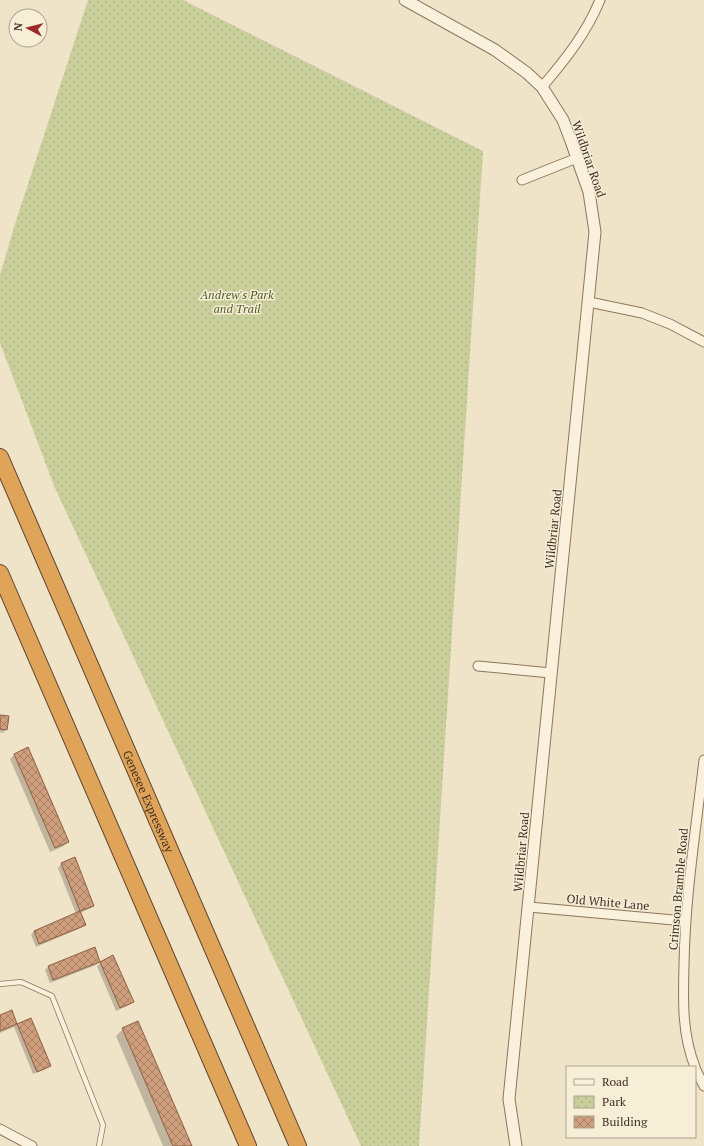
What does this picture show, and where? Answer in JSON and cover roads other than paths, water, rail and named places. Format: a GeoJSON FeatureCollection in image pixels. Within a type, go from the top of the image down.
{"type":"FeatureCollection","features":[{"type":"Feature","properties":{"kind":"highway","name":"Genesee Expressway"},"geometry":{"type":"LineString","coordinates":[[0,457],[298,1146]]}},
{"type":"Feature","properties":{"kind":"highway"},"geometry":{"type":"LineString","coordinates":[[0,573],[248,1146]]}},
{"type":"Feature","properties":{"kind":"highway"},"geometry":{"type":"LineString","coordinates":[[267,1073],[304,1146]]}},
{"type":"Feature","properties":{"kind":"street","name":"Wildbriar Road"},"geometry":{"type":"LineString","coordinates":[[405,0],[495,50],[527,73],[542,87],[563,120],[589,192],[595,232],[509,1099],[516,1146]]}},
{"type":"Feature","properties":{"kind":"street"},"geometry":{"type":"LineString","coordinates":[[542,87],[576,45],[592,20],[600,0]]}},
{"type":"Feature","properties":{"kind":"street"},"geometry":{"type":"LineString","coordinates":[[522,180],[576,158]]}},
{"type":"Feature","properties":{"kind":"street"},"geometry":{"type":"LineString","coordinates":[[589,302],[642,312],[670,324],[704,342]]}},
{"type":"Feature","properties":{"kind":"street"},"geometry":{"type":"LineString","coordinates":[[478,666],[551,673]]}},
{"type":"Feature","properties":{"kind":"street","name":"Crimson Bramble Road"},"geometry":{"type":"LineString","coordinates":[[695,1066],[686,1039],[683,1021],[685,921],[704,760]]}},
{"type":"Feature","properties":{"kind":"street","name":"Old White Lane"},"geometry":{"type":"LineString","coordinates":[[529,907],[685,921]]}},
{"type":"Feature","properties":{"kind":"street","name":"Crimson Bramble Road"},"geometry":{"type":"LineString","coordinates":[[696,1069],[704,1086]]}},
{"type":"Feature","properties":{"kind":"street"},"geometry":{"type":"LineString","coordinates":[[0,1128],[32,1146]]}},
{"type":"Feature","properties":{"kind":"lane"},"geometry":{"type":"LineString","coordinates":[[0,984],[21,982],[52,996],[103,1125],[99,1146]]}},
{"type":"Feature","properties":{"kind":"park label","name":"Andrew's Park and Trail"},"geometry":{"type":"Point","coordinates":[237,301]}}]}
